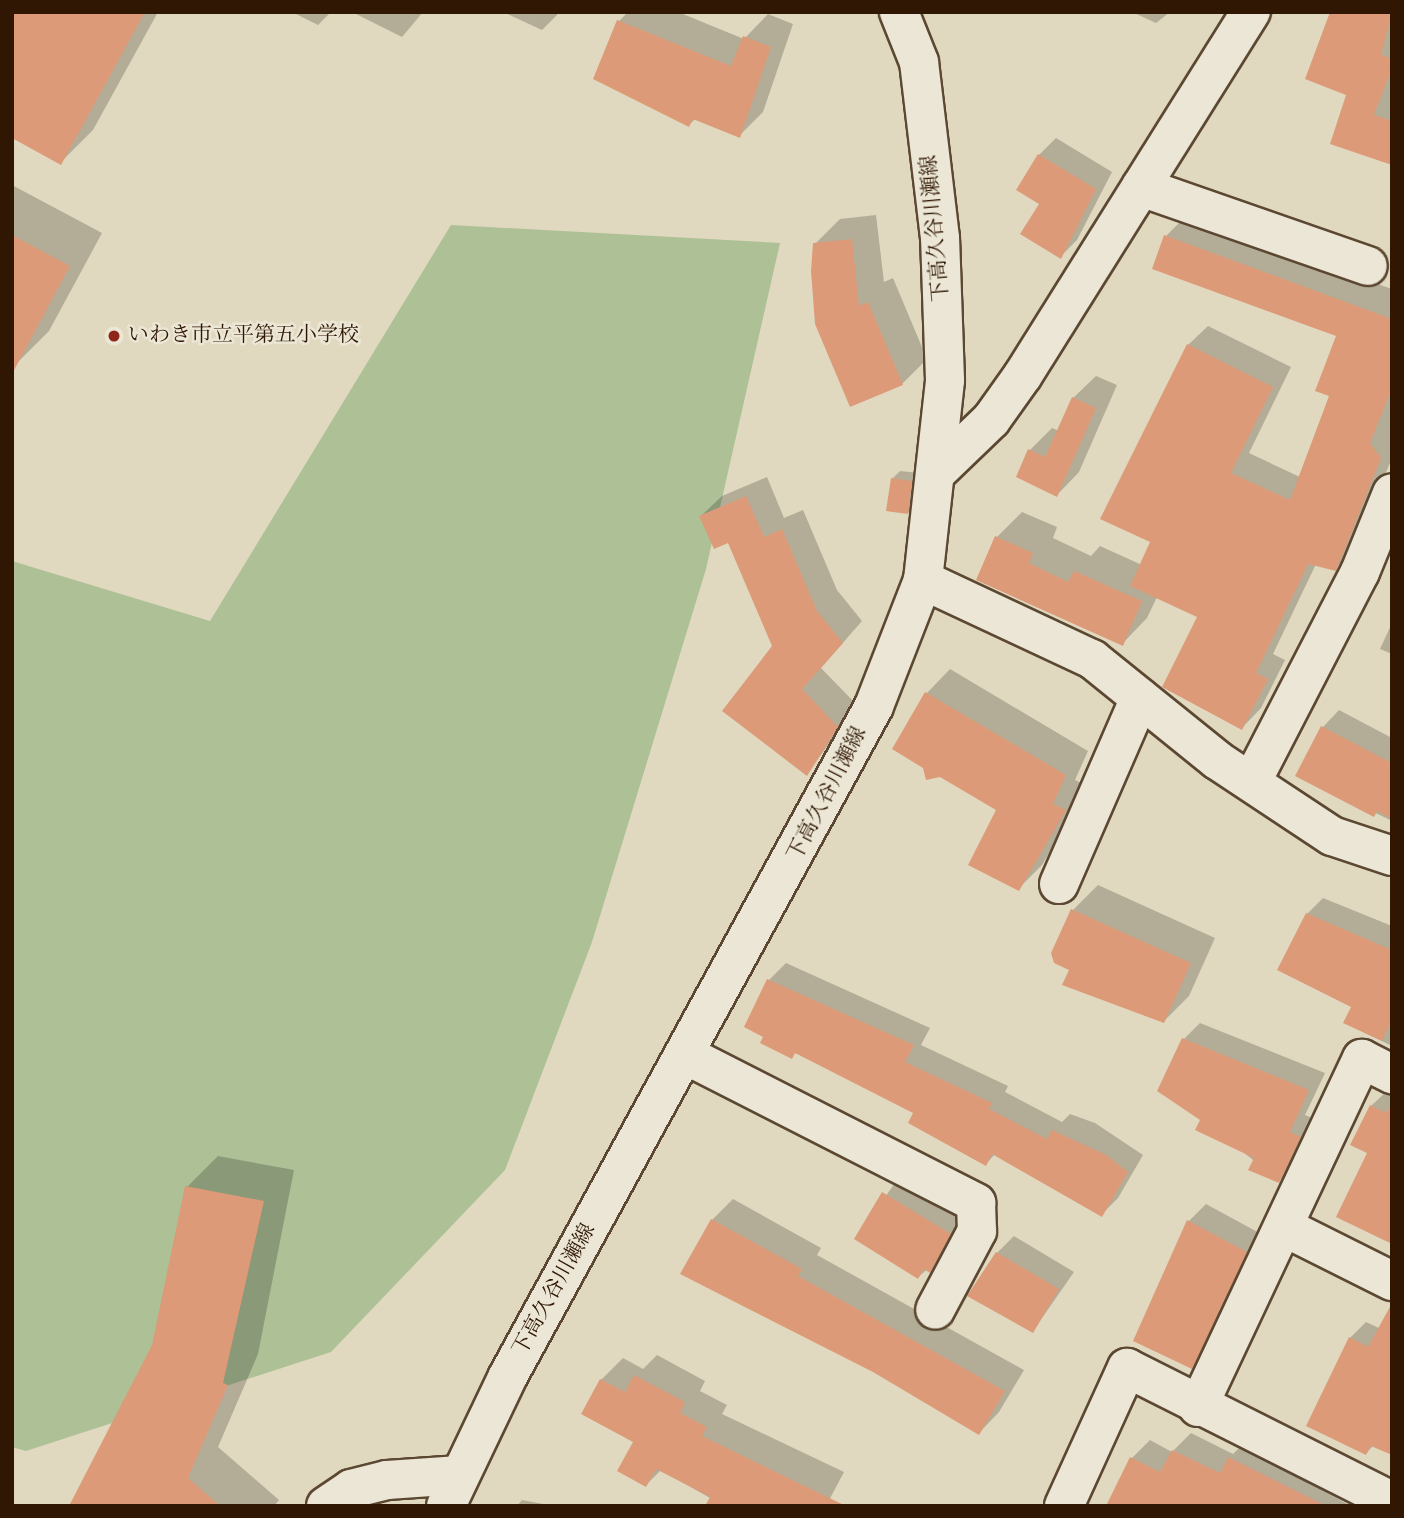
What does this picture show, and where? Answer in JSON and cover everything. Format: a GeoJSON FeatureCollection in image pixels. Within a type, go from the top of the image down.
{"type":"FeatureCollection","features":[{"type":"Feature","properties":{"kind":"street","name":"下高久谷川瀬線"},"geometry":{"type":"LineString","coordinates":[[453,1491],[874,706],[923,580],[940,469],[945,380],[940,238],[919,62],[899,12]]}},
{"type":"Feature","properties":{"kind":"street"},"geometry":{"type":"LineString","coordinates":[[940,469],[990,420],[1023,375],[1251,12]]}},
{"type":"Feature","properties":{"kind":"street"},"geometry":{"type":"LineString","coordinates":[[1141,187],[1368,267]]}},
{"type":"Feature","properties":{"kind":"street"},"geometry":{"type":"LineString","coordinates":[[1252,781],[1360,572],[1392,493]]}},
{"type":"Feature","properties":{"kind":"street"},"geometry":{"type":"LineString","coordinates":[[923,580],[1092,659],[1252,781],[1332,836],[1392,856]]}},
{"type":"Feature","properties":{"kind":"street"},"geometry":{"type":"LineString","coordinates":[[1059,884],[1140,698]]}},
{"type":"Feature","properties":{"kind":"street"},"geometry":{"type":"LineString","coordinates":[[686,1055],[976,1203],[977,1231],[934,1310]]}},
{"type":"Feature","properties":{"kind":"street"},"geometry":{"type":"LineString","coordinates":[[1198,1407],[1286,1228],[1362,1059],[1392,1074]]}},
{"type":"Feature","properties":{"kind":"street"},"geometry":{"type":"LineString","coordinates":[[1286,1228],[1392,1281]]}},
{"type":"Feature","properties":{"kind":"street"},"geometry":{"type":"LineString","coordinates":[[1064,1506],[1127,1368],[1198,1407],[1392,1500]]}},
{"type":"Feature","properties":{"kind":"street"},"geometry":{"type":"LineString","coordinates":[[326,1506],[351,1489],[387,1480],[453,1491]]}},
{"type":"Feature","properties":{"kind":"green space"},"geometry":{"type":"Polygon","coordinates":[[[451,225],[780,243],[706,569],[592,942],[505,1170],[331,1352],[26,1451],[12,1447],[12,561],[210,621],[451,225]]]}},
{"type":"Feature","properties":{"kind":"building"},"geometry":{"type":"Polygon","coordinates":[[[12,12],[145,12],[61,165],[12,138],[12,12]]]}},
{"type":"Feature","properties":{"kind":"building"},"geometry":{"type":"Polygon","coordinates":[[[1330,12],[1392,12],[1381,55],[1392,59],[1392,68],[1374,115],[1392,121],[1392,165],[1330,144],[1346,95],[1305,79],[1330,12]]]}},
{"type":"Feature","properties":{"kind":"building"},"geometry":{"type":"Polygon","coordinates":[[[617,20],[731,66],[743,36],[771,47],[740,138],[693,119],[689,127],[593,79],[617,20]]]}},
{"type":"Feature","properties":{"kind":"building"},"geometry":{"type":"Polygon","coordinates":[[[1038,154],[1096,189],[1061,259],[1020,234],[1039,204],[1016,190],[1038,154]]]}},
{"type":"Feature","properties":{"kind":"building"},"geometry":{"type":"Polygon","coordinates":[[[12,235],[70,266],[12,374],[12,235]]]}},
{"type":"Feature","properties":{"kind":"building"},"geometry":{"type":"Polygon","coordinates":[[[1164,235],[1392,319],[1392,388],[1370,443],[1381,458],[1336,571],[1308,564],[1256,673],[1268,679],[1242,730],[1162,687],[1197,617],[1130,586],[1150,542],[1100,519],[1187,344],[1273,387],[1231,473],[1290,500],[1329,396],[1315,391],[1336,336],[1152,269],[1164,235]]]}},
{"type":"Feature","properties":{"kind":"building"},"geometry":{"type":"Polygon","coordinates":[[[852,239],[859,306],[868,302],[903,385],[850,407],[815,324],[811,271],[813,243],[852,239]]]}},
{"type":"Feature","properties":{"kind":"building"},"geometry":{"type":"Polygon","coordinates":[[[1072,397],[1096,408],[1057,497],[1016,477],[1028,449],[1045,457],[1072,397]]]}},
{"type":"Feature","properties":{"kind":"building"},"geometry":{"type":"Polygon","coordinates":[[[891,478],[912,481],[908,514],[886,511],[891,478]]]}},
{"type":"Feature","properties":{"kind":"building"},"geometry":{"type":"Polygon","coordinates":[[[746,496],[764,537],[782,529],[817,611],[843,643],[802,689],[838,727],[807,776],[722,711],[772,646],[728,543],[714,549],[699,516],[746,496]]]}},
{"type":"Feature","properties":{"kind":"building"},"geometry":{"type":"Polygon","coordinates":[[[995,536],[1033,553],[1029,563],[1068,582],[1074,571],[1142,601],[1123,646],[976,580],[995,536]]]}},
{"type":"Feature","properties":{"kind":"building"},"geometry":{"type":"Polygon","coordinates":[[[925,692],[1066,775],[1053,804],[1066,810],[1019,891],[968,865],[996,810],[940,777],[926,780],[923,768],[892,749],[925,692]]]}},
{"type":"Feature","properties":{"kind":"building"},"geometry":{"type":"Polygon","coordinates":[[[1321,726],[1392,763],[1392,819],[1377,811],[1374,817],[1295,776],[1321,726]]]}},
{"type":"Feature","properties":{"kind":"building"},"geometry":{"type":"Polygon","coordinates":[[[1071,909],[1191,963],[1164,1023],[1062,985],[1069,970],[1054,963],[1051,953],[1071,909]]]}},
{"type":"Feature","properties":{"kind":"building"},"geometry":{"type":"Polygon","coordinates":[[[1306,913],[1392,950],[1392,1019],[1382,1041],[1343,1023],[1351,1007],[1277,970],[1306,913]]]}},
{"type":"Feature","properties":{"kind":"building"},"geometry":{"type":"Polygon","coordinates":[[[767,979],[914,1045],[905,1062],[992,1103],[989,1109],[1047,1139],[1052,1130],[1106,1155],[1128,1172],[1102,1217],[992,1154],[986,1166],[908,1123],[913,1113],[795,1053],[792,1059],[760,1043],[763,1037],[744,1027],[767,979]]]}},
{"type":"Feature","properties":{"kind":"building"},"geometry":{"type":"Polygon","coordinates":[[[1182,1038],[1309,1090],[1290,1132],[1301,1137],[1279,1183],[1248,1170],[1254,1158],[1195,1130],[1200,1120],[1157,1091],[1182,1038]]]}},
{"type":"Feature","properties":{"kind":"building"},"geometry":{"type":"Polygon","coordinates":[[[1392,1101],[1392,1244],[1336,1217],[1367,1153],[1350,1145],[1370,1105],[1386,1113],[1392,1101]]]}},
{"type":"Feature","properties":{"kind":"building"},"geometry":{"type":"Polygon","coordinates":[[[185,1186],[264,1201],[223,1383],[228,1385],[188,1478],[220,1506],[69,1506],[152,1345],[185,1186]]]}},
{"type":"Feature","properties":{"kind":"building"},"geometry":{"type":"Polygon","coordinates":[[[882,1192],[951,1234],[930,1273],[924,1269],[918,1279],[854,1239],[882,1192]]]}},
{"type":"Feature","properties":{"kind":"building"},"geometry":{"type":"Polygon","coordinates":[[[711,1219],[802,1269],[798,1276],[1005,1391],[979,1435],[873,1372],[680,1274],[711,1219]]]}},
{"type":"Feature","properties":{"kind":"building"},"geometry":{"type":"Polygon","coordinates":[[[1187,1220],[1247,1252],[1192,1369],[1133,1341],[1187,1220]]]}},
{"type":"Feature","properties":{"kind":"building"},"geometry":{"type":"Polygon","coordinates":[[[996,1252],[1059,1289],[1033,1333],[967,1296],[996,1252]]]}},
{"type":"Feature","properties":{"kind":"building"},"geometry":{"type":"Polygon","coordinates":[[[1392,1303],[1392,1455],[1371,1446],[1366,1455],[1306,1426],[1349,1337],[1368,1347],[1392,1303]]]}},
{"type":"Feature","properties":{"kind":"building"},"geometry":{"type":"Polygon","coordinates":[[[634,1375],[685,1402],[680,1413],[707,1427],[702,1436],[846,1506],[705,1506],[710,1497],[656,1469],[646,1487],[617,1471],[633,1442],[581,1414],[600,1379],[625,1392],[634,1375]]]}},
{"type":"Feature","properties":{"kind":"building"},"geometry":{"type":"Polygon","coordinates":[[[1172,1450],[1220,1473],[1228,1457],[1326,1506],[1106,1506],[1130,1457],[1160,1472],[1172,1450]]]}},
{"type":"Feature","properties":{"kind":"place","name":"いわき市立平第五小学校"},"geometry":{"type":"Point","coordinates":[114,336]}}]}
